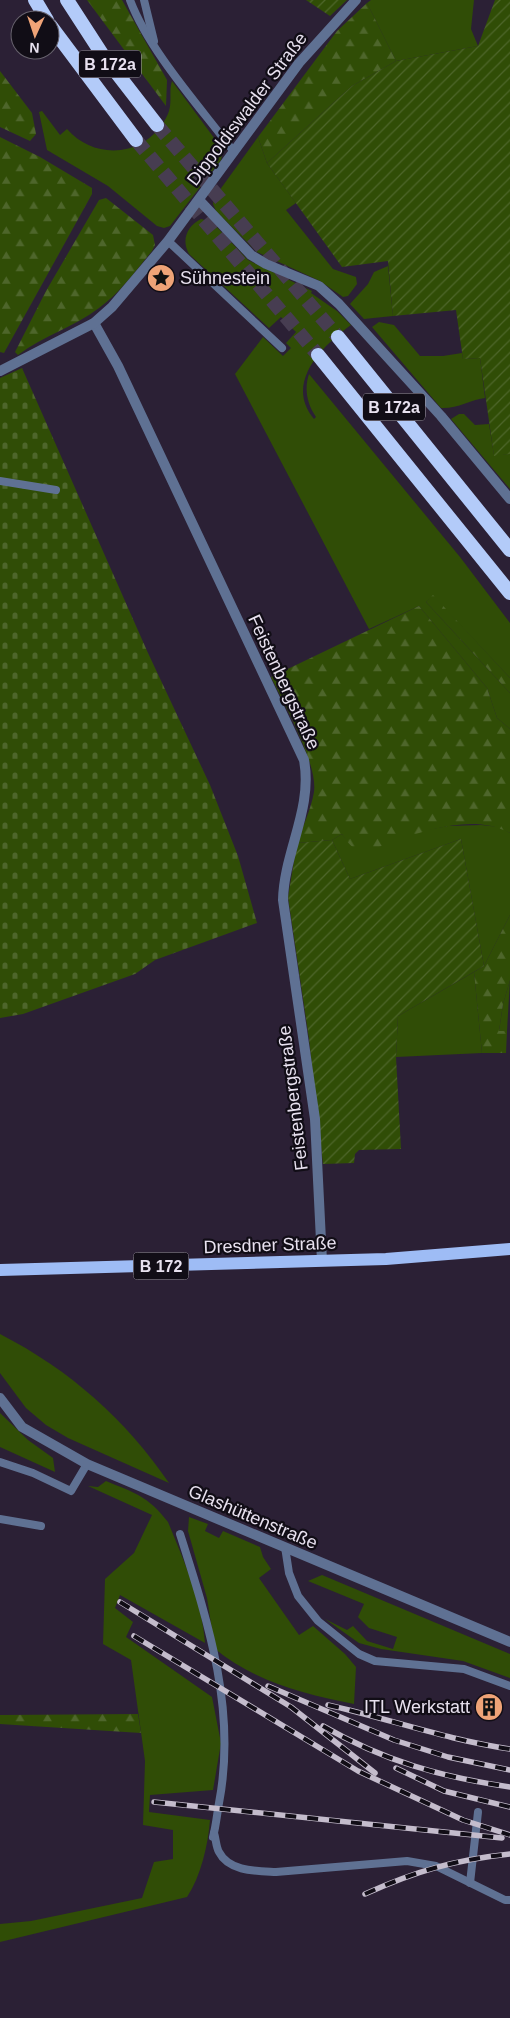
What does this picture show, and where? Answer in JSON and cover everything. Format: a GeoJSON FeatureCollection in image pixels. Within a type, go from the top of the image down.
{"type":"FeatureCollection","features":[{"type":"Feature","properties":{"kind":"highway","name":"B 172a"},"geometry":{"type":"LineString","coordinates":[[67,0],[102,54],[157,125]]}},
{"type":"Feature","properties":{"kind":"highway","name":"B 172a"},"geometry":{"type":"LineString","coordinates":[[60,38],[136,140]]}},
{"type":"Feature","properties":{"kind":"highway","name":"B 172a"},"geometry":{"type":"LineString","coordinates":[[338,337],[510,550]]}},
{"type":"Feature","properties":{"kind":"highway","name":"B 172a"},"geometry":{"type":"LineString","coordinates":[[318,355],[510,593]]}},
{"type":"Feature","properties":{"kind":"main road","name":"Dresdner Straße"},"geometry":{"type":"LineString","coordinates":[[0,1270],[430,1257],[510,1249]]}},
{"type":"Feature","properties":{"kind":"street","name":"Dippoldiswalder Straße"},"geometry":{"type":"LineString","coordinates":[[0,371],[94,322],[112,307],[168,241],[299,63],[356,0]]}},
{"type":"Feature","properties":{"kind":"street"},"geometry":{"type":"LineString","coordinates":[[199,200],[251,254],[266,264],[319,286],[339,304],[441,416],[510,499]]}},
{"type":"Feature","properties":{"kind":"street","name":"Feistenbergstraße"},"geometry":{"type":"LineString","coordinates":[[94,322],[122,375],[304,760],[307,792],[287,864],[283,900],[315,1120],[322,1261]]}},
{"type":"Feature","properties":{"kind":"street","name":"Glashüttenstraße"},"geometry":{"type":"LineString","coordinates":[[0,1398],[22,1427],[87,1464],[510,1642]]}},
{"type":"Feature","properties":{"kind":"lane"},"geometry":{"type":"LineString","coordinates":[[130,0],[137,19],[156,48],[234,152]]}},
{"type":"Feature","properties":{"kind":"lane"},"geometry":{"type":"LineString","coordinates":[[144,0],[156,48]]}},
{"type":"Feature","properties":{"kind":"lane"},"geometry":{"type":"LineString","coordinates":[[168,241],[282,348]]}},
{"type":"Feature","properties":{"kind":"lane"},"geometry":{"type":"LineString","coordinates":[[0,482],[56,490]]}},
{"type":"Feature","properties":{"kind":"lane"},"geometry":{"type":"LineString","coordinates":[[0,1462],[33,1473],[71,1491],[87,1464]]}},
{"type":"Feature","properties":{"kind":"lane"},"geometry":{"type":"LineString","coordinates":[[0,1519],[41,1526]]}},
{"type":"Feature","properties":{"kind":"lane"},"geometry":{"type":"LineString","coordinates":[[180,1534],[209,1627],[217,1662],[224,1713],[226,1744],[222,1786],[214,1835],[219,1853],[233,1866],[255,1871],[276,1872],[407,1861],[436,1866],[504,1900],[510,1900]]}},
{"type":"Feature","properties":{"kind":"lane"},"geometry":{"type":"LineString","coordinates":[[285,1548],[289,1574],[298,1596],[318,1622],[359,1654],[375,1661],[464,1669],[510,1686]]}},
{"type":"Feature","properties":{"kind":"lane"},"geometry":{"type":"LineString","coordinates":[[470,1883],[478,1812]]}},
{"type":"Feature","properties":{"kind":"green space"},"geometry":{"type":"Polygon","coordinates":[[[87,0],[122,0],[167,80],[166,106],[87,0]]]}},
{"type":"Feature","properties":{"kind":"green space"},"geometry":{"type":"Polygon","coordinates":[[[306,0],[347,0],[330,16],[306,0]]]}},
{"type":"Feature","properties":{"kind":"green space"},"geometry":{"type":"Polygon","coordinates":[[[371,0],[474,0],[471,29],[478,46],[396,61],[367,3],[371,0]]]}},
{"type":"Feature","properties":{"kind":"green space"},"geometry":{"type":"Polygon","coordinates":[[[495,0],[510,0],[510,454],[494,456],[480,358],[463,359],[456,310],[393,316],[388,261],[342,267],[267,163],[352,86],[396,61],[478,46],[495,0]]]}},
{"type":"Feature","properties":{"kind":"green space"},"geometry":{"type":"Polygon","coordinates":[[[367,3],[396,61],[352,86],[267,163],[258,137],[337,31],[367,3]]]}},
{"type":"Feature","properties":{"kind":"green space"},"geometry":{"type":"Polygon","coordinates":[[[0,71],[32,113],[36,134],[30,141],[0,127],[0,71]]]}},
{"type":"Feature","properties":{"kind":"green space"},"geometry":{"type":"Polygon","coordinates":[[[172,81],[223,150],[221,160],[170,226],[164,228],[157,226],[108,186],[47,150],[39,112],[42,111],[60,135],[67,129],[78,139],[91,146],[105,150],[133,147],[146,141],[157,131],[166,118],[170,108],[172,81]]]}},
{"type":"Feature","properties":{"kind":"green space"},"geometry":{"type":"Polygon","coordinates":[[[0,137],[40,157],[92,188],[92,194],[4,353],[0,352],[0,137]]]}},
{"type":"Feature","properties":{"kind":"green space"},"geometry":{"type":"Polygon","coordinates":[[[258,137],[267,163],[296,203],[286,210],[333,269],[356,277],[357,284],[348,296],[343,297],[320,281],[257,252],[216,211],[213,204],[214,198],[258,137]]]}},
{"type":"Feature","properties":{"kind":"green space"},"geometry":{"type":"Polygon","coordinates":[[[106,198],[153,235],[155,245],[152,251],[107,302],[79,321],[38,342],[18,355],[15,352],[46,291],[99,200],[106,198]]]}},
{"type":"Feature","properties":{"kind":"green space"},"geometry":{"type":"Polygon","coordinates":[[[201,219],[212,222],[248,260],[312,291],[311,293],[337,311],[351,325],[329,343],[310,366],[303,392],[306,405],[314,419],[316,417],[310,407],[307,396],[309,374],[460,557],[510,623],[510,678],[433,596],[426,602],[510,693],[510,729],[497,718],[487,688],[419,606],[369,629],[235,374],[263,337],[283,356],[291,348],[286,343],[296,332],[281,317],[269,328],[189,254],[186,244],[187,234],[192,225],[201,219]]]}},
{"type":"Feature","properties":{"kind":"green space"},"geometry":{"type":"Polygon","coordinates":[[[388,266],[393,316],[364,319],[350,304],[368,284],[374,272],[388,266]]]}},
{"type":"Feature","properties":{"kind":"green space"},"geometry":{"type":"Polygon","coordinates":[[[379,322],[394,325],[420,356],[443,356],[462,353],[463,359],[480,358],[485,398],[453,407],[441,408],[372,327],[379,322]]]}},
{"type":"Feature","properties":{"kind":"green space"},"geometry":{"type":"Polygon","coordinates":[[[22,368],[148,653],[210,785],[238,856],[257,923],[155,960],[135,974],[23,1014],[0,1018],[0,378],[22,368]]]}},
{"type":"Feature","properties":{"kind":"green space"},"geometry":{"type":"Polygon","coordinates":[[[459,414],[464,414],[475,425],[489,424],[494,455],[510,454],[510,489],[451,419],[459,414]]]}},
{"type":"Feature","properties":{"kind":"green space"},"geometry":{"type":"Polygon","coordinates":[[[433,595],[510,678],[510,693],[426,602],[433,595]]]}},
{"type":"Feature","properties":{"kind":"green space"},"geometry":{"type":"Polygon","coordinates":[[[419,606],[487,688],[497,718],[510,729],[510,833],[497,827],[468,824],[438,828],[368,850],[354,848],[342,834],[332,840],[297,843],[313,798],[314,780],[306,750],[271,677],[419,606]]]}},
{"type":"Feature","properties":{"kind":"green space"},"geometry":{"type":"Polygon","coordinates":[[[481,825],[500,827],[510,833],[510,915],[484,966],[461,839],[350,879],[332,840],[342,834],[350,844],[448,826],[481,825]]]}},
{"type":"Feature","properties":{"kind":"green space"},"geometry":{"type":"Polygon","coordinates":[[[461,839],[484,966],[398,1016],[396,1057],[401,1149],[359,1150],[355,1154],[354,1163],[323,1164],[309,1039],[288,897],[297,843],[332,840],[350,879],[461,839]]]}},
{"type":"Feature","properties":{"kind":"green space"},"geometry":{"type":"Polygon","coordinates":[[[510,915],[510,980],[503,1004],[499,1031],[507,1031],[506,1053],[482,1053],[474,972],[484,966],[510,915]]]}},
{"type":"Feature","properties":{"kind":"green space"},"geometry":{"type":"Polygon","coordinates":[[[474,972],[482,1053],[396,1057],[398,1016],[474,972]]]}},
{"type":"Feature","properties":{"kind":"green space"},"geometry":{"type":"Polygon","coordinates":[[[510,980],[507,1031],[499,1031],[503,1004],[510,980]]]}},
{"type":"Feature","properties":{"kind":"green space"},"geometry":{"type":"Polygon","coordinates":[[[0,1334],[50,1363],[94,1398],[134,1438],[169,1483],[68,1438],[46,1425],[26,1408],[0,1373],[0,1334]]]}},
{"type":"Feature","properties":{"kind":"green space"},"geometry":{"type":"Polygon","coordinates":[[[0,1413],[28,1440],[53,1458],[55,1472],[0,1447],[0,1413]]]}},
{"type":"Feature","properties":{"kind":"green space"},"geometry":{"type":"Polygon","coordinates":[[[106,1481],[140,1496],[154,1506],[168,1522],[196,1597],[205,1643],[120,1595],[115,1608],[133,1622],[126,1637],[212,1697],[221,1743],[213,1790],[150,1795],[149,1812],[210,1820],[206,1850],[196,1880],[187,1897],[0,1942],[0,1924],[31,1921],[142,1898],[154,1862],[173,1859],[173,1830],[143,1825],[145,1761],[131,1660],[103,1644],[105,1579],[134,1553],[152,1515],[88,1486],[98,1487],[106,1481]]]}},
{"type":"Feature","properties":{"kind":"green space"},"geometry":{"type":"Polygon","coordinates":[[[189,1517],[208,1524],[205,1531],[219,1538],[223,1531],[260,1547],[263,1557],[271,1569],[259,1578],[299,1635],[313,1626],[345,1654],[356,1667],[354,1704],[317,1696],[281,1685],[247,1670],[215,1649],[207,1598],[188,1531],[189,1517]]]}},
{"type":"Feature","properties":{"kind":"green space"},"geometry":{"type":"Polygon","coordinates":[[[322,1575],[510,1654],[510,1678],[463,1661],[381,1649],[359,1643],[325,1619],[347,1630],[353,1626],[367,1641],[393,1649],[397,1637],[369,1628],[358,1617],[364,1604],[308,1581],[322,1575]]]}},
{"type":"Feature","properties":{"kind":"green space"},"geometry":{"type":"Polygon","coordinates":[[[138,1714],[141,1733],[0,1724],[0,1715],[138,1714]]]}},
{"type":"Feature","properties":{"kind":"tunnel"},"geometry":{"type":"LineString","coordinates":[[157,125],[338,337]]}},
{"type":"Feature","properties":{"kind":"tunnel"},"geometry":{"type":"LineString","coordinates":[[136,140],[318,355]]}},
{"type":"Feature","properties":{"kind":"railway"},"geometry":{"type":"LineString","coordinates":[[120,1602],[291,1707],[375,1773]]}},
{"type":"Feature","properties":{"kind":"railway"},"geometry":{"type":"LineString","coordinates":[[134,1636],[358,1771],[463,1820],[510,1835]]}},
{"type":"Feature","properties":{"kind":"railway"},"geometry":{"type":"LineString","coordinates":[[268,1686],[394,1740],[448,1757],[510,1770]]}},
{"type":"Feature","properties":{"kind":"railway"},"geometry":{"type":"LineString","coordinates":[[328,1705],[441,1735],[510,1749]]}},
{"type":"Feature","properties":{"kind":"railway"},"geometry":{"type":"LineString","coordinates":[[323,1726],[368,1749],[414,1766],[437,1773],[510,1787]]}},
{"type":"Feature","properties":{"kind":"railway"},"geometry":{"type":"LineString","coordinates":[[396,1768],[444,1791],[510,1807]]}},
{"type":"Feature","properties":{"kind":"railway"},"geometry":{"type":"LineString","coordinates":[[154,1802],[502,1838]]}},
{"type":"Feature","properties":{"kind":"railway"},"geometry":{"type":"LineString","coordinates":[[365,1894],[401,1879],[453,1863],[510,1854]]}},
{"type":"Feature","properties":{"kind":"place","name":"Sühnestein"},"geometry":{"type":"Point","coordinates":[161,278]}},
{"type":"Feature","properties":{"kind":"place","name":"ITL Werkstatt"},"geometry":{"type":"Point","coordinates":[489,1707]}}]}
